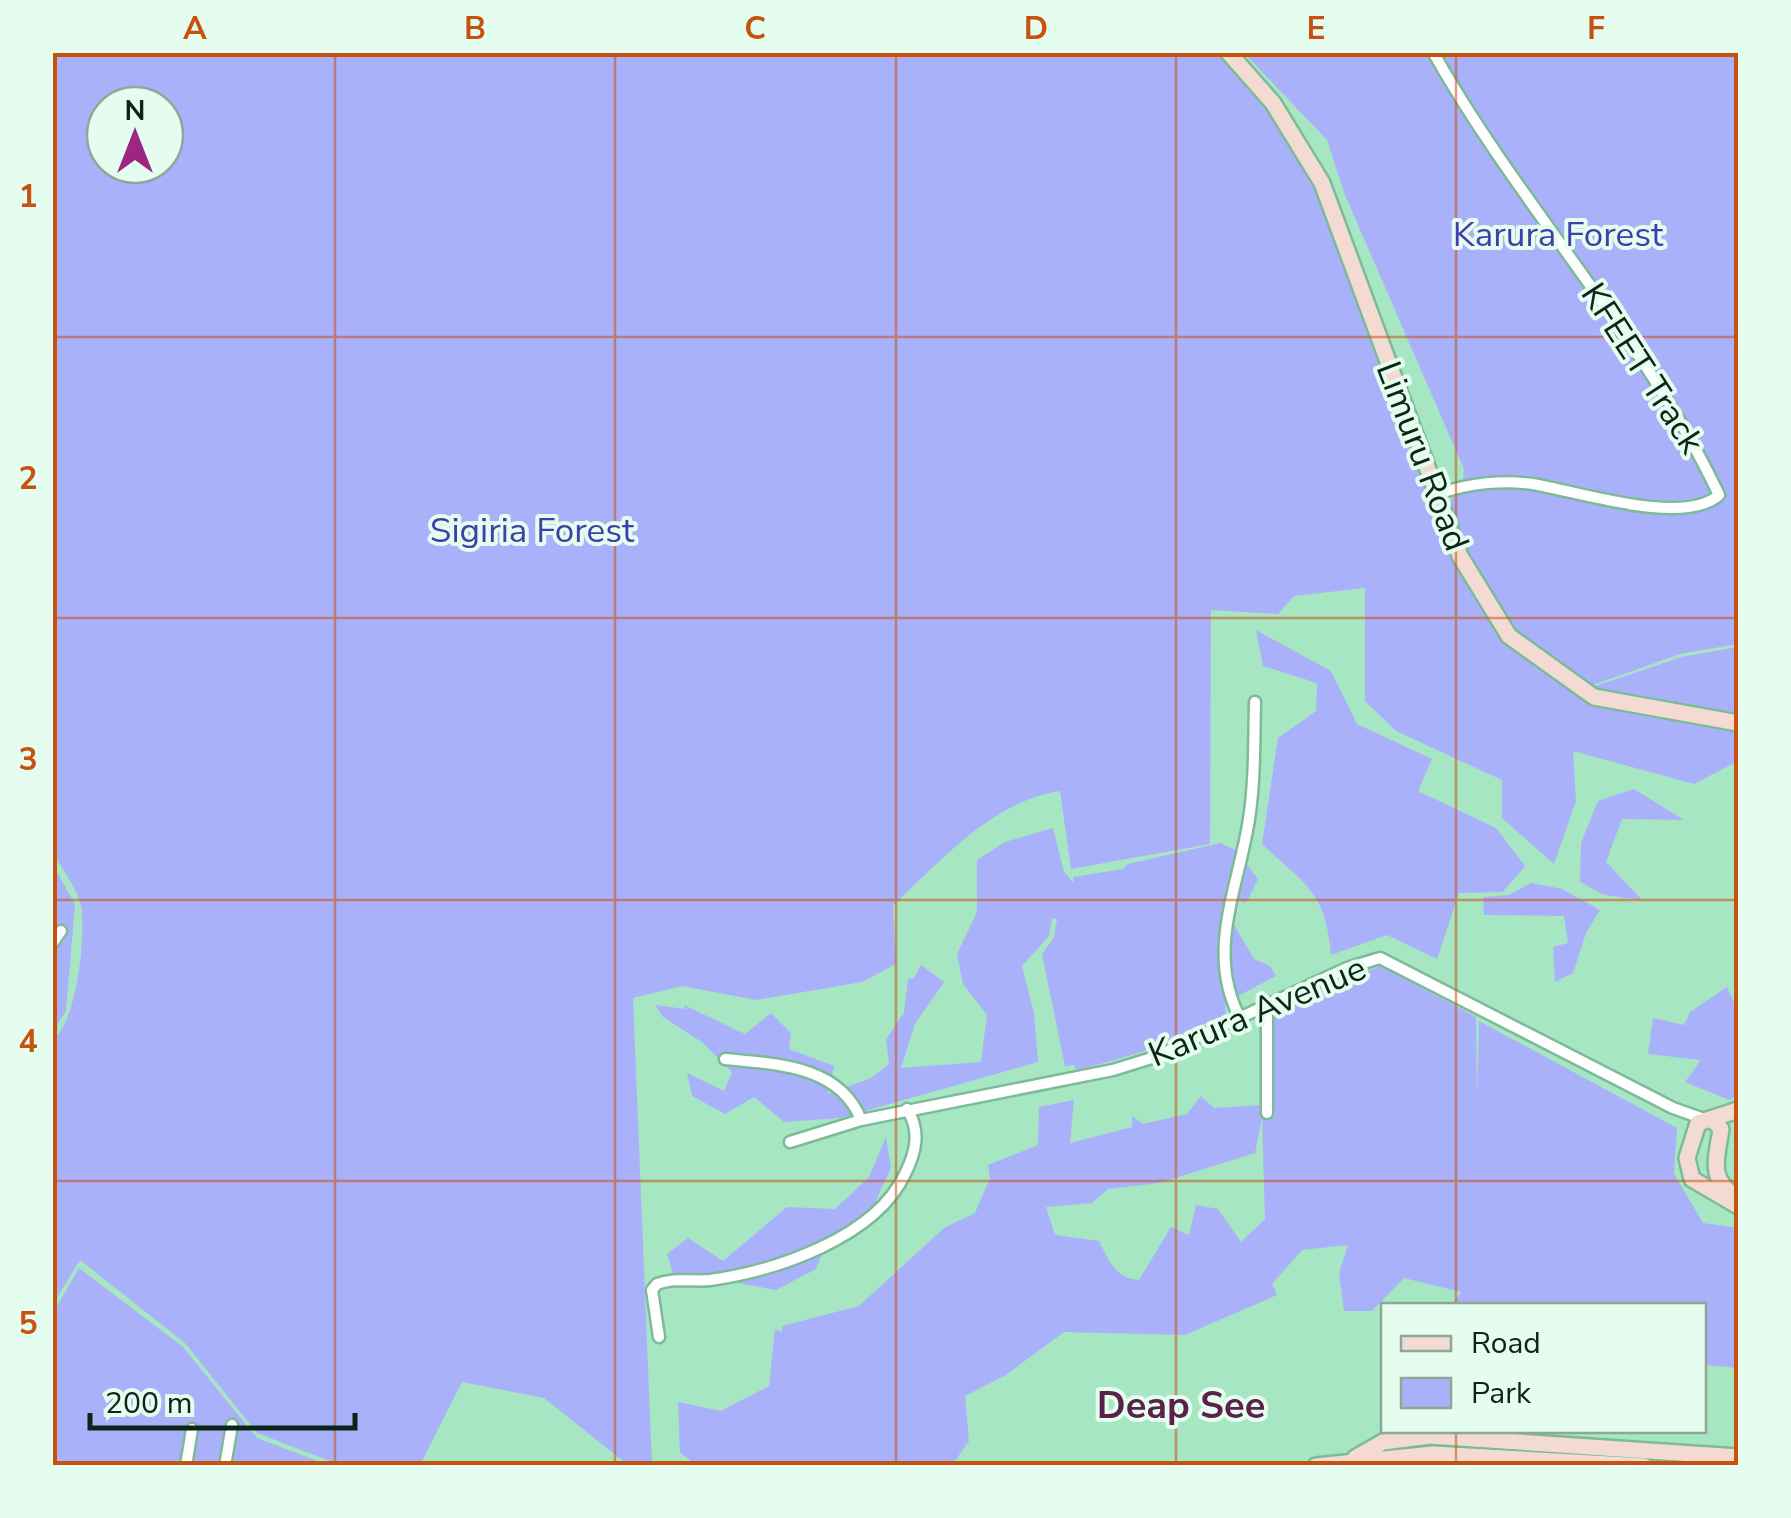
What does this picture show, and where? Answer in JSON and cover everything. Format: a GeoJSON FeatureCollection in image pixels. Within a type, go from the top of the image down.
{"type":"FeatureCollection","features":[{"type":"Feature","properties":{"kind":"main road","name":"Limuru Road"},"geometry":{"type":"LineString","coordinates":[[1228,52],[1273,103],[1322,183],[1460,556],[1509,636],[1594,697],[1615,704],[1690,712],[1738,723]]}},
{"type":"Feature","properties":{"kind":"main road"},"geometry":{"type":"LineString","coordinates":[[1738,1110],[1708,1129],[1688,1158],[1692,1178],[1738,1206]]}},
{"type":"Feature","properties":{"kind":"main road"},"geometry":{"type":"LineString","coordinates":[[1708,1129],[1738,1119]]}},
{"type":"Feature","properties":{"kind":"main road"},"geometry":{"type":"LineString","coordinates":[[1708,1129],[1717,1178],[1738,1198]]}},
{"type":"Feature","properties":{"kind":"main road"},"geometry":{"type":"LineString","coordinates":[[1355,1458],[1383,1442],[1430,1436],[1738,1457]]}},
{"type":"Feature","properties":{"kind":"main road"},"geometry":{"type":"LineString","coordinates":[[1316,1466],[1355,1458],[1470,1454],[1644,1466]]}},
{"type":"Feature","properties":{"kind":"street","name":"KFEET Track"},"geometry":{"type":"LineString","coordinates":[[1433,52],[1498,158],[1652,375],[1720,494],[1702,506],[1682,510],[1571,494],[1536,484],[1475,483],[1438,494]]}},
{"type":"Feature","properties":{"kind":"street"},"geometry":{"type":"LineString","coordinates":[[1240,1018],[1232,1004],[1226,966],[1225,918],[1250,813],[1256,702]]}},
{"type":"Feature","properties":{"kind":"street"},"geometry":{"type":"LineString","coordinates":[[52,944],[61,931]]}},
{"type":"Feature","properties":{"kind":"street","name":"Karura Avenue"},"geometry":{"type":"LineString","coordinates":[[790,1142],[865,1119],[1112,1070],[1155,1057],[1347,968],[1388,958],[1708,1129]]}},
{"type":"Feature","properties":{"kind":"street"},"geometry":{"type":"LineString","coordinates":[[1267,1004],[1268,1113]]}},
{"type":"Feature","properties":{"kind":"street"},"geometry":{"type":"LineString","coordinates":[[725,1059],[816,1074],[834,1083],[865,1119]]}},
{"type":"Feature","properties":{"kind":"street"},"geometry":{"type":"LineString","coordinates":[[659,1337],[652,1290],[657,1284],[734,1276],[810,1254],[861,1225],[904,1178],[916,1147],[916,1124],[908,1110]]}},
{"type":"Feature","properties":{"kind":"street"},"geometry":{"type":"LineString","coordinates":[[225,1466],[232,1425]]}},
{"type":"Feature","properties":{"kind":"street"},"geometry":{"type":"LineString","coordinates":[[186,1466],[192,1429]]}},
{"type":"Feature","properties":{"kind":"green space","name":"Sigiria Forest"},"geometry":{"type":"Polygon","coordinates":[[[53,53],[1225,53],[1301,144],[1444,508],[1484,589],[1446,508],[1463,482],[1464,469],[1345,195],[1327,140],[1244,53],[1738,53],[1738,644],[1680,654],[1585,688],[1567,684],[1738,728],[1738,761],[1694,784],[1573,751],[1576,801],[1554,864],[1502,818],[1502,780],[1396,731],[1365,701],[1365,588],[1294,596],[1278,614],[1211,610],[1210,844],[1071,869],[1060,791],[1036,797],[1012,807],[969,835],[893,906],[896,964],[862,982],[756,1000],[682,986],[633,998],[652,1465],[628,1465],[544,1398],[462,1382],[420,1465],[340,1465],[257,1433],[185,1343],[80,1260],[53,1304],[53,1039],[68,1015],[81,956],[81,906],[52,851],[53,53]]]}},
{"type":"Feature","properties":{"kind":"green space"},"geometry":{"type":"Polygon","coordinates":[[[1256,630],[1331,671],[1357,724],[1432,759],[1418,791],[1496,828],[1525,866],[1503,892],[1459,893],[1437,959],[1387,935],[1331,955],[1324,916],[1311,891],[1262,844],[1278,738],[1316,711],[1317,683],[1263,666],[1256,630]]]}},
{"type":"Feature","properties":{"kind":"green space"},"geometry":{"type":"Polygon","coordinates":[[[1738,647],[1738,719],[1590,688],[1681,657],[1738,647]]]}},
{"type":"Feature","properties":{"kind":"green space"},"geometry":{"type":"Polygon","coordinates":[[[1634,789],[1684,820],[1622,819],[1606,862],[1642,900],[1604,895],[1580,882],[1581,843],[1598,801],[1634,789]]]}},
{"type":"Feature","properties":{"kind":"green space"},"geometry":{"type":"Polygon","coordinates":[[[1053,828],[1064,872],[1074,883],[1073,877],[1123,869],[1128,864],[1220,843],[1236,850],[1258,879],[1246,903],[1237,899],[1228,914],[1254,959],[1270,966],[1276,976],[1225,1003],[1226,1014],[1142,1052],[1076,1071],[1074,1065],[1065,1066],[1042,954],[1054,937],[1057,919],[1052,918],[1049,936],[1022,966],[1034,1013],[1038,1062],[840,1118],[784,1122],[754,1097],[725,1114],[692,1096],[687,1073],[724,1091],[732,1072],[703,1043],[663,1017],[655,1005],[685,1009],[684,1005],[745,1034],[771,1013],[791,1033],[789,1049],[834,1066],[828,1094],[871,1078],[889,1064],[886,1039],[904,1013],[908,979],[914,978],[921,965],[944,982],[915,1024],[901,1068],[981,1062],[987,1015],[963,984],[957,954],[977,912],[977,860],[1005,842],[1053,828]]]}},
{"type":"Feature","properties":{"kind":"green space"},"geometry":{"type":"Polygon","coordinates":[[[52,863],[75,904],[66,1011],[53,1032],[52,863]]]}},
{"type":"Feature","properties":{"kind":"green space"},"geometry":{"type":"Polygon","coordinates":[[[1531,883],[1562,889],[1600,910],[1586,933],[1573,973],[1555,982],[1553,947],[1568,943],[1564,916],[1484,915],[1483,897],[1509,895],[1531,883]]]}},
{"type":"Feature","properties":{"kind":"green space"},"geometry":{"type":"Polygon","coordinates":[[[1381,966],[1476,1017],[1477,1099],[1479,1021],[1677,1128],[1674,1174],[1703,1223],[1738,1228],[1738,1368],[1706,1365],[1706,1303],[1453,1303],[1461,1292],[1404,1278],[1372,1311],[1344,1311],[1339,1273],[1348,1245],[1302,1250],[1272,1284],[1277,1295],[1185,1335],[1064,1332],[1006,1375],[965,1396],[969,1441],[952,1465],[697,1465],[680,1453],[678,1402],[721,1411],[769,1386],[775,1329],[782,1332],[782,1326],[859,1306],[944,1228],[975,1213],[990,1178],[988,1165],[1038,1145],[1039,1107],[1074,1100],[1070,1143],[1132,1127],[1132,1116],[1143,1124],[1187,1114],[1201,1096],[1214,1108],[1262,1105],[1259,1011],[1381,966]],[[1262,1118],[1255,1153],[1159,1183],[1108,1189],[1092,1203],[1046,1207],[1055,1235],[1099,1241],[1118,1272],[1131,1279],[1139,1280],[1171,1227],[1189,1235],[1196,1205],[1218,1209],[1241,1242],[1265,1219],[1262,1118]]]}},
{"type":"Feature","properties":{"kind":"green space"},"geometry":{"type":"Polygon","coordinates":[[[1727,987],[1738,1011],[1738,1094],[1729,1100],[1685,1082],[1701,1060],[1648,1054],[1653,1018],[1684,1025],[1690,1012],[1727,987]]]}},
{"type":"Feature","properties":{"kind":"green space"},"geometry":{"type":"Polygon","coordinates":[[[886,1137],[891,1168],[872,1209],[829,1237],[816,1269],[776,1290],[733,1282],[676,1283],[667,1254],[688,1238],[723,1261],[787,1207],[835,1209],[869,1177],[886,1137]]]}},
{"type":"Feature","properties":{"kind":"green space"},"geometry":{"type":"Polygon","coordinates":[[[79,1268],[183,1347],[257,1438],[328,1465],[53,1466],[53,1313],[79,1268]]]}},
{"type":"Feature","properties":{"kind":"district","name":"Deap See"},"geometry":{"type":"Point","coordinates":[1181,1405]}},
{"type":"Feature","properties":{"kind":"park label","name":"Karura Forest"},"geometry":{"type":"Point","coordinates":[1558,234]}}]}
